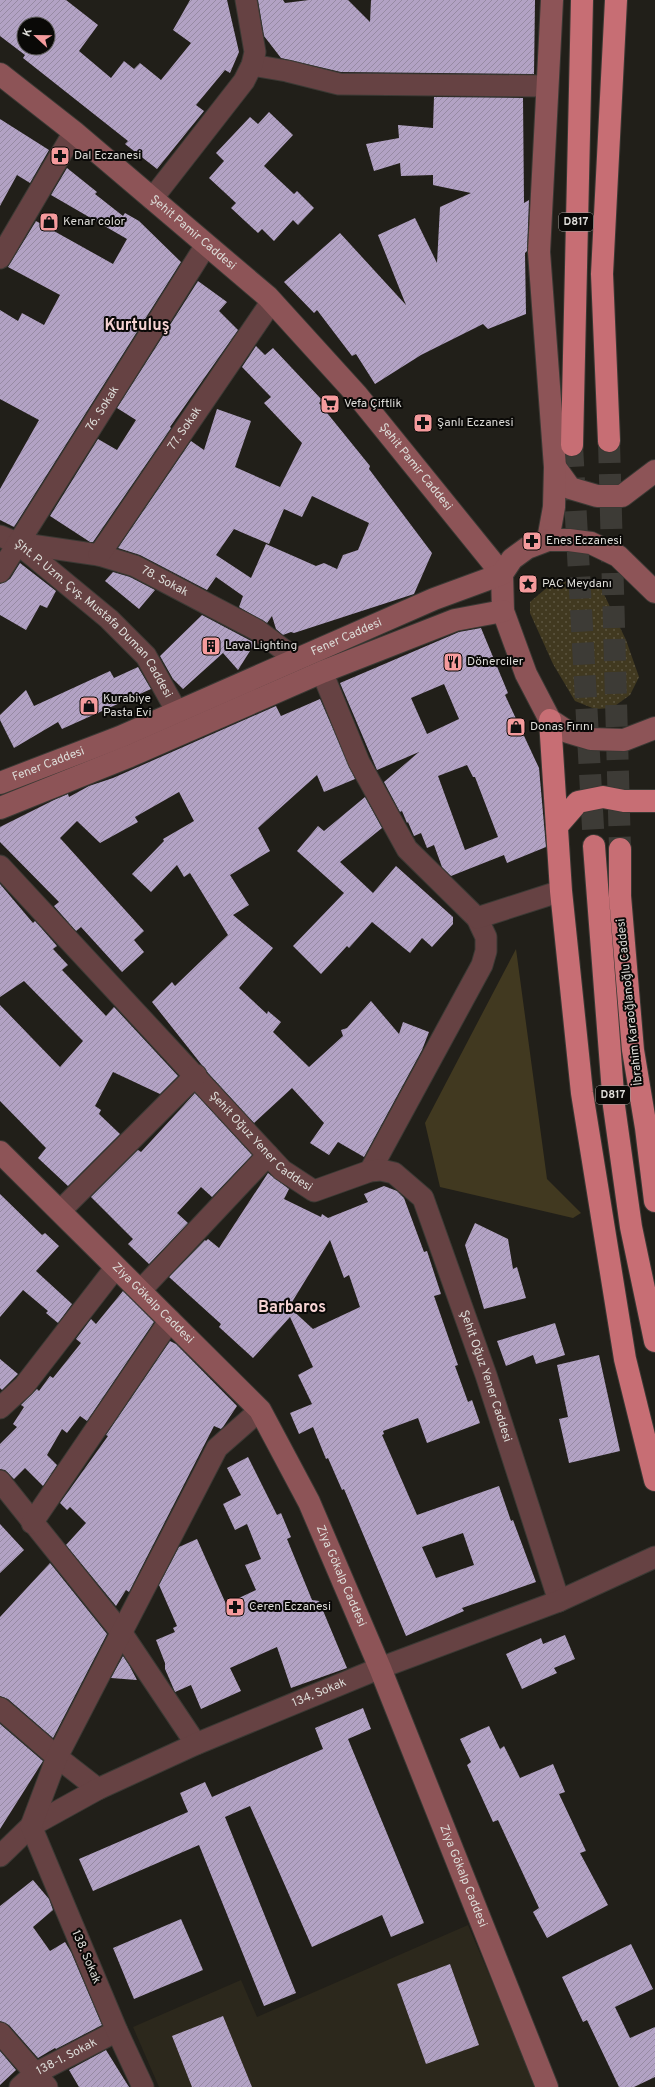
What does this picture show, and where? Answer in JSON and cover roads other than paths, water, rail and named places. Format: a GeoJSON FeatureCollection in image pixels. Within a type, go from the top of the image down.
{"type":"FeatureCollection","features":[{"type":"Feature","properties":{"kind":"highway","name":"D817"},"geometry":{"type":"LineString","coordinates":[[572,445],[582,0]]}},
{"type":"Feature","properties":{"kind":"highway","name":"D817"},"geometry":{"type":"LineString","coordinates":[[609,441],[602,274],[616,0]]}},
{"type":"Feature","properties":{"kind":"highway"},"geometry":{"type":"LineString","coordinates":[[550,720],[558,825],[561,892],[582,1093],[625,1359],[655,1480]]}},
{"type":"Feature","properties":{"kind":"highway"},"geometry":{"type":"LineString","coordinates":[[558,825],[578,802],[603,797],[624,801],[655,801]]}},
{"type":"Feature","properties":{"kind":"highway","name":"D817"},"geometry":{"type":"LineString","coordinates":[[594,846],[614,1106],[631,1227],[655,1341]]}},
{"type":"Feature","properties":{"kind":"highway","name":"İbrahim Karaoğlanoğlu Caddesi"},"geometry":{"type":"LineString","coordinates":[[620,849],[620,896],[630,1018],[655,1201]]}},
{"type":"Feature","properties":{"kind":"main road"},"geometry":{"type":"LineString","coordinates":[[548,540],[554,507],[555,467],[538,252],[552,0]]}},
{"type":"Feature","properties":{"kind":"main road","name":"Şehit Pamir Caddesi"},"geometry":{"type":"LineString","coordinates":[[0,74],[74,132],[272,301],[357,396],[502,574]]}},
{"type":"Feature","properties":{"kind":"main road"},"geometry":{"type":"LineString","coordinates":[[555,467],[570,488],[597,496],[622,496],[655,471]]}},
{"type":"Feature","properties":{"kind":"main road"},"geometry":{"type":"LineString","coordinates":[[655,592],[618,556],[591,543],[548,540],[527,548],[512,559],[502,574],[503,611],[526,674],[550,720],[568,732],[591,739],[624,740],[655,728]]}},
{"type":"Feature","properties":{"kind":"main road","name":"Fener Caddesi"},"geometry":{"type":"LineString","coordinates":[[0,783],[120,737],[434,599],[502,574]]}},
{"type":"Feature","properties":{"kind":"main road","name":"Fener Caddesi"},"geometry":{"type":"LineString","coordinates":[[0,808],[130,756],[322,672],[456,620],[503,611]]}},
{"type":"Feature","properties":{"kind":"main road","name":"Ziya Gökalp Caddesi"},"geometry":{"type":"LineString","coordinates":[[0,1152],[260,1410],[309,1502],[380,1668],[547,2087]]}},
{"type":"Feature","properties":{"kind":"street"},"geometry":{"type":"LineString","coordinates":[[152,199],[244,81],[252,65],[255,52],[246,0]]}},
{"type":"Feature","properties":{"kind":"street"},"geometry":{"type":"LineString","coordinates":[[252,65],[339,84],[547,86]]}},
{"type":"Feature","properties":{"kind":"street"},"geometry":{"type":"LineString","coordinates":[[0,258],[74,132]]}},
{"type":"Feature","properties":{"kind":"street","name":"76. Sokak"},"geometry":{"type":"LineString","coordinates":[[0,572],[9,540],[206,245]]}},
{"type":"Feature","properties":{"kind":"street","name":"77. Sokak"},"geometry":{"type":"LineString","coordinates":[[99,555],[272,301]]}},
{"type":"Feature","properties":{"kind":"street","name":"78. Sokak"},"geometry":{"type":"LineString","coordinates":[[9,540],[99,555],[135,566],[257,630],[296,659]]}},
{"type":"Feature","properties":{"kind":"street","name":"Şht. P. Uzm. Çvş. Mustafa Duman Caddesi"},"geometry":{"type":"LineString","coordinates":[[9,540],[110,619],[146,656],[177,712]]}},
{"type":"Feature","properties":{"kind":"street"},"geometry":{"type":"LineString","coordinates":[[322,672],[359,762],[407,849],[477,918],[486,937],[486,951],[482,965],[370,1171]]}},
{"type":"Feature","properties":{"kind":"street","name":"Şehit Oğuz Yener Caddesi"},"geometry":{"type":"LineString","coordinates":[[0,866],[282,1170],[314,1191],[370,1171],[381,1170],[394,1173],[423,1198],[486,1375],[559,1601]]}},
{"type":"Feature","properties":{"kind":"street"},"geometry":{"type":"LineString","coordinates":[[477,918],[561,892]]}},
{"type":"Feature","properties":{"kind":"street"},"geometry":{"type":"LineString","coordinates":[[60,1211],[196,1076]]}},
{"type":"Feature","properties":{"kind":"street"},"geometry":{"type":"LineString","coordinates":[[140,1291],[268,1155]]}},
{"type":"Feature","properties":{"kind":"street"},"geometry":{"type":"LineString","coordinates":[[0,1408],[24,1386],[116,1267]]}},
{"type":"Feature","properties":{"kind":"street"},"geometry":{"type":"LineString","coordinates":[[32,1523],[170,1320]]}},
{"type":"Feature","properties":{"kind":"street"},"geometry":{"type":"LineString","coordinates":[[31,1826],[57,1757],[216,1448],[260,1410]]}},
{"type":"Feature","properties":{"kind":"street"},"geometry":{"type":"LineString","coordinates":[[0,1481],[32,1523],[121,1632],[196,1744]]}},
{"type":"Feature","properties":{"kind":"street","name":"134. Sokak"},"geometry":{"type":"LineString","coordinates":[[0,1856],[31,1826],[98,1789],[196,1744],[380,1668],[559,1601],[655,1557]]}},
{"type":"Feature","properties":{"kind":"street"},"geometry":{"type":"LineString","coordinates":[[0,1708],[57,1757],[98,1789]]}},
{"type":"Feature","properties":{"kind":"street","name":"138. Sokak"},"geometry":{"type":"LineString","coordinates":[[31,1826],[117,2031],[143,2087]]}},
{"type":"Feature","properties":{"kind":"street","name":"138-1. Sokak"},"geometry":{"type":"LineString","coordinates":[[20,2087],[42,2080],[117,2031]]}},
{"type":"Feature","properties":{"kind":"street"},"geometry":{"type":"LineString","coordinates":[[0,2033],[42,2080]]}},
{"type":"Feature","properties":{"kind":"tunnel"},"geometry":{"type":"LineString","coordinates":[[609,441],[620,849]]}},
{"type":"Feature","properties":{"kind":"tunnel"},"geometry":{"type":"LineString","coordinates":[[572,445],[594,846]]}},
{"type":"Feature","properties":{"kind":"place","name":"Dal Eczanesi"},"geometry":{"type":"Point","coordinates":[60,156]}},
{"type":"Feature","properties":{"kind":"place","name":"Kenar color"},"geometry":{"type":"Point","coordinates":[49,222]}},
{"type":"Feature","properties":{"kind":"place","name":"Vefa Çiftlik"},"geometry":{"type":"Point","coordinates":[330,404]}},
{"type":"Feature","properties":{"kind":"place","name":"Şanlı Eczanesi"},"geometry":{"type":"Point","coordinates":[423,423]}},
{"type":"Feature","properties":{"kind":"place","name":"Enes Eczanesi"},"geometry":{"type":"Point","coordinates":[532,541]}},
{"type":"Feature","properties":{"kind":"place","name":"PAC Meydanı"},"geometry":{"type":"Point","coordinates":[528,584]}},
{"type":"Feature","properties":{"kind":"place","name":"Lava Lighting"},"geometry":{"type":"Point","coordinates":[211,646]}},
{"type":"Feature","properties":{"kind":"place","name":"Dönerciler"},"geometry":{"type":"Point","coordinates":[453,662]}},
{"type":"Feature","properties":{"kind":"place","name":"Kurabiye Pasta Evi"},"geometry":{"type":"Point","coordinates":[89,706]}},
{"type":"Feature","properties":{"kind":"place","name":"Donas Fırını"},"geometry":{"type":"Point","coordinates":[516,727]}},
{"type":"Feature","properties":{"kind":"place","name":"Ceren Eczanesi"},"geometry":{"type":"Point","coordinates":[235,1607]}},
{"type":"Feature","properties":{"kind":"district","name":"Kurtuluş"},"geometry":{"type":"Point","coordinates":[137,326]}},
{"type":"Feature","properties":{"kind":"district","name":"Barbaros"},"geometry":{"type":"Point","coordinates":[292,1308]}}]}
